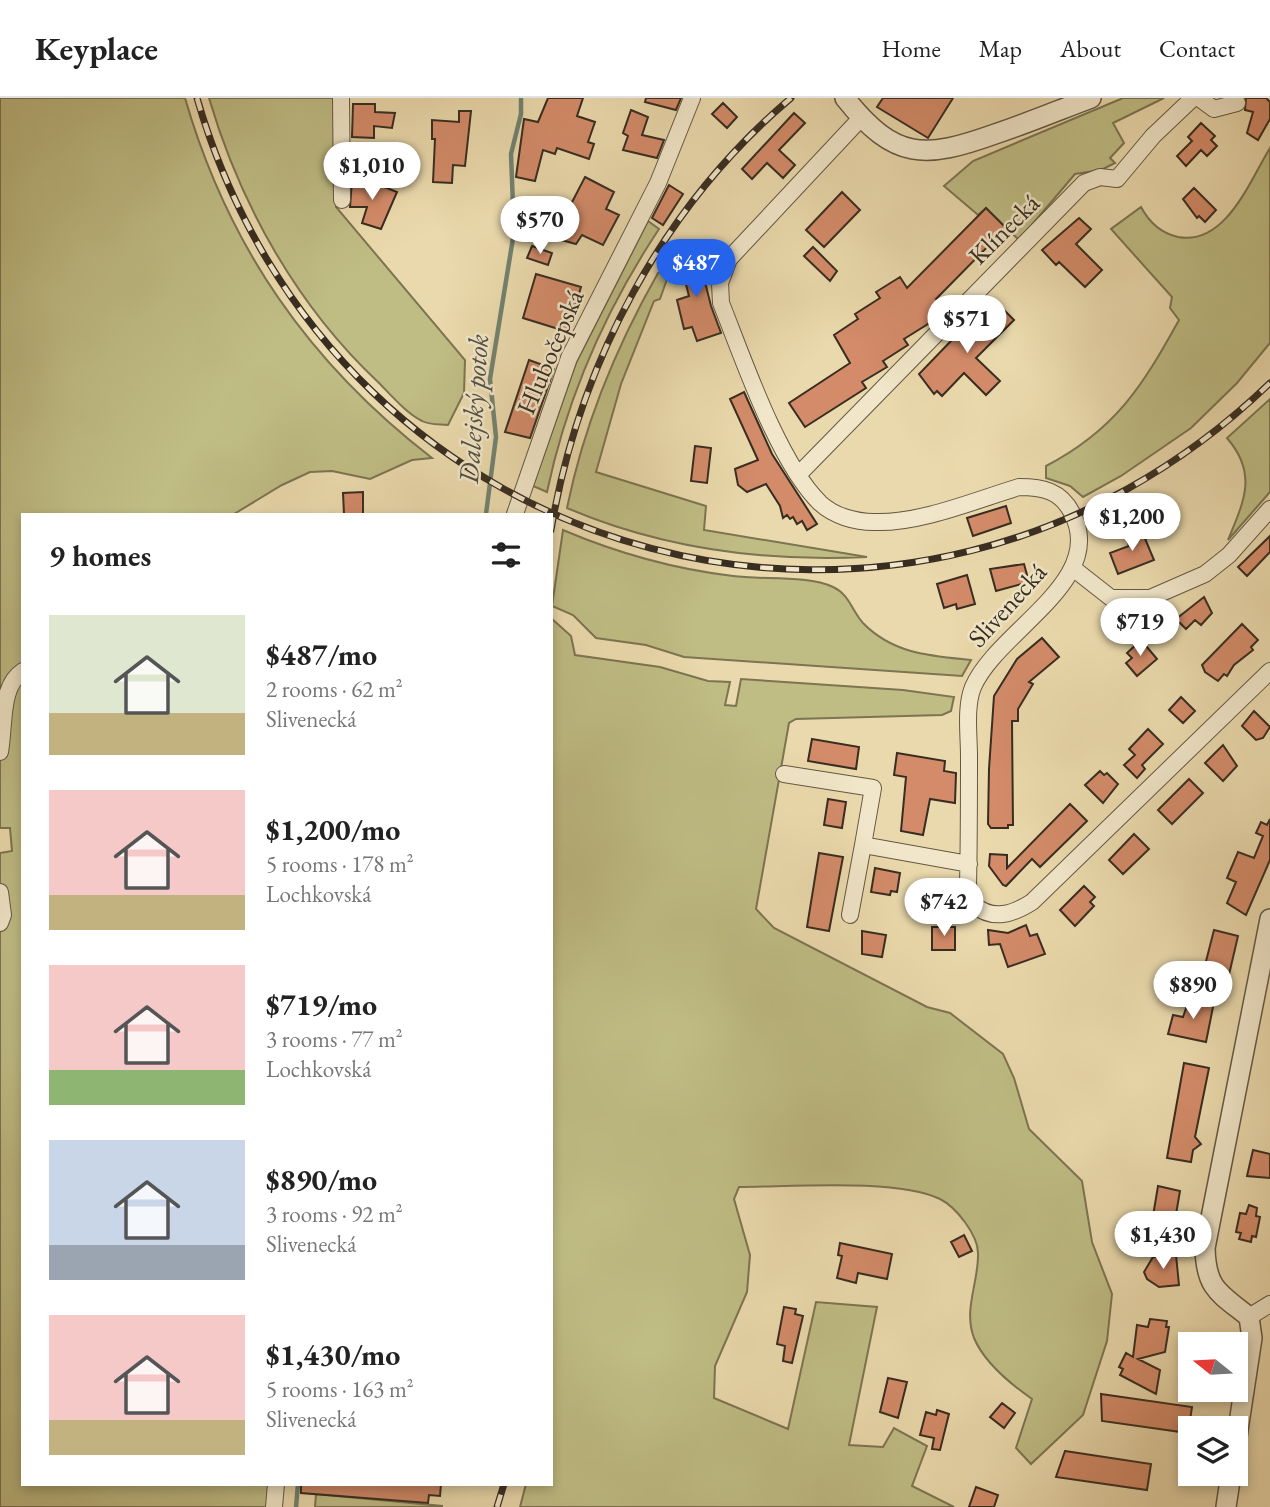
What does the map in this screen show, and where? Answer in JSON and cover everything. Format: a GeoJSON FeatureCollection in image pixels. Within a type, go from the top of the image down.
{"type":"FeatureCollection","features":[{"type":"Feature","properties":{"kind":"street"},"geometry":{"type":"LineString","coordinates":[[341,98],[342,200]]}},
{"type":"Feature","properties":{"kind":"street","name":"Hlubočepská"},"geometry":{"type":"LineString","coordinates":[[515,513],[569,358],[658,183],[691,98]]}},
{"type":"Feature","properties":{"kind":"street"},"geometry":{"type":"LineString","coordinates":[[845,98],[861,118],[904,147],[942,151],[1091,98]]}},
{"type":"Feature","properties":{"kind":"street","name":"Klínecká"},"geometry":{"type":"LineString","coordinates":[[799,474],[1084,183],[1100,177],[1118,179],[1153,136],[1193,98]]}},
{"type":"Feature","properties":{"kind":"street"},"geometry":{"type":"LineString","coordinates":[[1199,98],[1214,109],[1237,103]]}},
{"type":"Feature","properties":{"kind":"street","name":"Slivenecká"},"geometry":{"type":"LineString","coordinates":[[861,118],[729,259],[720,283],[721,303],[772,429],[820,503],[835,514],[873,522],[897,521],[1019,487],[1051,492],[1067,504],[1081,530],[1081,548],[1074,569],[1003,645],[973,687],[969,718],[968,885],[974,905],[981,911],[994,915],[1013,913],[1032,902],[1270,671]]}},
{"type":"Feature","properties":{"kind":"street"},"geometry":{"type":"LineString","coordinates":[[1074,569],[1111,598],[1150,598],[1205,574],[1229,555],[1270,509]]}},
{"type":"Feature","properties":{"kind":"street"},"geometry":{"type":"LineString","coordinates":[[0,752],[1,699],[6,684],[21,673]]}},
{"type":"Feature","properties":{"kind":"street"},"geometry":{"type":"LineString","coordinates":[[784,774],[873,788],[850,915]]}},
{"type":"Feature","properties":{"kind":"street"},"geometry":{"type":"LineString","coordinates":[[863,845],[969,864]]}},
{"type":"Feature","properties":{"kind":"street"},"geometry":{"type":"LineString","coordinates":[[0,892],[3,915],[0,923]]}},
{"type":"Feature","properties":{"kind":"street"},"geometry":{"type":"LineString","coordinates":[[1240,1416],[1252,1338],[1249,1317],[1214,1290],[1209,1281],[1205,1248],[1270,919]]}},
{"type":"Feature","properties":{"kind":"street"},"geometry":{"type":"LineString","coordinates":[[1249,1317],[1270,1304]]}},
{"type":"Feature","properties":{"kind":"street"},"geometry":{"type":"LineString","coordinates":[[274,1507],[276,1486]]}},
{"type":"Feature","properties":{"kind":"street"},"geometry":{"type":"LineString","coordinates":[[1226,1507],[1229,1486]]}},
{"type":"Feature","properties":{"kind":"shaded area"},"geometry":{"type":"Polygon","coordinates":[[[0,98],[185,98],[203,152],[225,204],[250,253],[279,299],[348,383],[388,422],[432,458],[412,460],[370,479],[332,471],[310,472],[282,485],[236,513],[21,513],[21,1486],[269,1486],[267,1507],[0,1507],[0,853],[12,851],[10,828],[0,828],[0,98]]]}},
{"type":"Feature","properties":{"kind":"shaded area"},"geometry":{"type":"Polygon","coordinates":[[[209,98],[335,98],[336,207],[465,360],[464,393],[448,425],[431,424],[416,418],[399,403],[349,352],[297,287],[255,214],[237,176],[209,98]]]}},
{"type":"Feature","properties":{"kind":"shaded area"},"geometry":{"type":"Polygon","coordinates":[[[1123,98],[1164,98],[1113,123],[1124,143],[1110,158],[1115,163],[1101,170],[1075,174],[1019,240],[986,208],[978,215],[944,186],[973,161],[1123,98]]]}},
{"type":"Feature","properties":{"kind":"shaded area"},"geometry":{"type":"Polygon","coordinates":[[[1270,148],[1270,343],[1237,383],[1191,428],[1121,476],[1083,497],[1070,486],[1046,478],[1046,466],[1091,437],[1124,405],[1152,366],[1179,320],[1170,308],[1172,297],[1111,229],[1141,207],[1156,226],[1166,233],[1178,237],[1195,237],[1210,231],[1223,221],[1245,193],[1270,148]]]}},
{"type":"Feature","properties":{"kind":"shaded area"},"geometry":{"type":"Polygon","coordinates":[[[648,221],[659,229],[622,290],[591,355],[565,422],[547,492],[533,486],[576,363],[648,221]]]}},
{"type":"Feature","properties":{"kind":"shaded area"},"geometry":{"type":"Polygon","coordinates":[[[671,268],[660,299],[654,301],[621,384],[596,472],[706,506],[704,530],[867,557],[790,557],[714,550],[640,534],[567,508],[582,446],[615,358],[658,273],[671,268]]]}},
{"type":"Feature","properties":{"kind":"shaded area"},"geometry":{"type":"Polygon","coordinates":[[[1270,399],[1270,492],[1228,540],[1243,500],[1245,476],[1237,451],[1227,438],[1270,399]]]}},
{"type":"Feature","properties":{"kind":"shaded area"},"geometry":{"type":"Polygon","coordinates":[[[563,530],[625,553],[689,569],[733,576],[823,583],[843,594],[863,623],[887,641],[913,652],[971,660],[962,676],[684,657],[646,645],[596,638],[573,615],[553,606],[563,530]]]}},
{"type":"Feature","properties":{"kind":"shaded area"},"geometry":{"type":"Polygon","coordinates":[[[553,620],[571,636],[575,655],[660,667],[708,681],[730,682],[725,705],[736,706],[741,679],[903,690],[954,697],[951,711],[942,715],[796,719],[789,723],[756,909],[774,928],[927,1007],[950,1013],[1003,1054],[1014,1078],[1029,1129],[1082,1181],[1092,1242],[1112,1294],[1107,1341],[1083,1415],[1031,1464],[1016,1448],[1032,1399],[991,1364],[974,1338],[970,1317],[978,1264],[977,1246],[965,1222],[953,1208],[940,1199],[921,1192],[871,1186],[739,1187],[734,1199],[750,1255],[747,1292],[715,1366],[714,1398],[788,1429],[816,1302],[877,1307],[849,1445],[883,1447],[894,1428],[927,1446],[912,1486],[954,1507],[520,1507],[525,1486],[553,1486],[553,620]]]}},
{"type":"Feature","properties":{"kind":"shaded area"},"geometry":{"type":"Polygon","coordinates":[[[316,1494],[442,1506],[442,1507],[315,1507],[316,1494]]]}},
{"type":"Feature","properties":{"kind":"building"},"geometry":{"type":"Polygon","coordinates":[[[548,98],[583,98],[577,116],[595,122],[588,142],[594,144],[589,159],[557,148],[555,154],[543,150],[535,181],[516,177],[524,119],[538,122],[548,98]]]}},
{"type":"Feature","properties":{"kind":"building"},"geometry":{"type":"Polygon","coordinates":[[[646,98],[681,98],[676,110],[645,102],[646,98]]]}},
{"type":"Feature","properties":{"kind":"building"},"geometry":{"type":"Polygon","coordinates":[[[883,98],[953,98],[928,138],[877,107],[883,98]]]}},
{"type":"Feature","properties":{"kind":"building"},"geometry":{"type":"Polygon","coordinates":[[[1246,98],[1266,98],[1270,102],[1270,119],[1258,140],[1247,133],[1253,112],[1245,110],[1246,98]]]}},
{"type":"Feature","properties":{"kind":"building"},"geometry":{"type":"Polygon","coordinates":[[[723,103],[737,117],[727,128],[712,114],[723,103]]]}},
{"type":"Feature","properties":{"kind":"building"},"geometry":{"type":"Polygon","coordinates":[[[353,104],[375,104],[375,112],[395,113],[392,128],[374,126],[374,138],[352,137],[353,104]]]}},
{"type":"Feature","properties":{"kind":"building"},"geometry":{"type":"Polygon","coordinates":[[[631,110],[648,117],[642,135],[664,140],[657,158],[623,150],[628,136],[623,133],[631,110]]]}},
{"type":"Feature","properties":{"kind":"building"},"geometry":{"type":"Polygon","coordinates":[[[459,111],[471,111],[465,166],[453,165],[452,183],[433,182],[435,139],[432,139],[432,120],[459,122],[459,111]]]}},
{"type":"Feature","properties":{"kind":"building"},"geometry":{"type":"Polygon","coordinates":[[[794,113],[805,123],[779,150],[795,165],[783,178],[767,163],[752,179],[742,169],[794,113]]]}},
{"type":"Feature","properties":{"kind":"building"},"geometry":{"type":"Polygon","coordinates":[[[1201,123],[1215,136],[1211,140],[1217,146],[1207,156],[1201,150],[1186,166],[1177,156],[1192,141],[1188,137],[1201,123]]]}},
{"type":"Feature","properties":{"kind":"building"},"geometry":{"type":"Polygon","coordinates":[[[585,177],[614,192],[606,209],[619,215],[603,245],[582,235],[576,244],[554,238],[563,206],[569,208],[585,177]]]}},
{"type":"Feature","properties":{"kind":"building"},"geometry":{"type":"Polygon","coordinates":[[[352,181],[372,182],[397,192],[381,229],[362,223],[367,207],[350,207],[352,181]]]}},
{"type":"Feature","properties":{"kind":"building"},"geometry":{"type":"Polygon","coordinates":[[[669,185],[683,194],[663,225],[652,218],[669,185]]]}},
{"type":"Feature","properties":{"kind":"building"},"geometry":{"type":"Polygon","coordinates":[[[1194,188],[1216,210],[1205,222],[1199,216],[1197,218],[1183,199],[1194,188]]]}},
{"type":"Feature","properties":{"kind":"building"},"geometry":{"type":"Polygon","coordinates":[[[842,192],[860,210],[824,247],[806,230],[842,192]]]}},
{"type":"Feature","properties":{"kind":"building"},"geometry":{"type":"Polygon","coordinates":[[[986,208],[1006,228],[936,299],[946,308],[936,319],[904,339],[908,345],[883,361],[887,367],[862,382],[866,388],[805,427],[789,403],[850,363],[834,335],[858,319],[855,314],[880,298],[876,292],[900,277],[907,288],[986,208]]]}},
{"type":"Feature","properties":{"kind":"building"},"geometry":{"type":"Polygon","coordinates":[[[1079,218],[1091,229],[1076,244],[1102,270],[1085,287],[1059,262],[1056,265],[1042,250],[1079,218]]]}},
{"type":"Feature","properties":{"kind":"building"},"geometry":{"type":"Polygon","coordinates":[[[532,246],[552,253],[548,265],[527,258],[532,246]]]}},
{"type":"Feature","properties":{"kind":"building"},"geometry":{"type":"Polygon","coordinates":[[[813,247],[837,271],[830,281],[804,256],[813,247]]]}},
{"type":"Feature","properties":{"kind":"building"},"geometry":{"type":"Polygon","coordinates":[[[697,250],[711,306],[721,333],[697,341],[692,327],[684,329],[677,300],[689,296],[678,254],[697,250]]]}},
{"type":"Feature","properties":{"kind":"building"},"geometry":{"type":"Polygon","coordinates":[[[536,274],[581,287],[568,332],[523,318],[536,274]]]}},
{"type":"Feature","properties":{"kind":"building"},"geometry":{"type":"Polygon","coordinates":[[[1000,306],[1014,320],[976,358],[1000,381],[986,395],[964,373],[942,396],[937,391],[934,394],[919,374],[978,313],[986,321],[1000,306]]]}},
{"type":"Feature","properties":{"kind":"building"},"geometry":{"type":"Polygon","coordinates":[[[529,360],[554,369],[530,438],[505,432],[529,360]]]}},
{"type":"Feature","properties":{"kind":"building"},"geometry":{"type":"Polygon","coordinates":[[[744,392],[772,454],[817,524],[807,530],[802,521],[797,524],[793,517],[790,519],[787,515],[783,518],[780,506],[766,484],[747,492],[738,485],[735,469],[758,460],[730,399],[744,392]]]}},
{"type":"Feature","properties":{"kind":"building"},"geometry":{"type":"Polygon","coordinates":[[[695,446],[711,448],[707,483],[691,481],[695,446]]]}},
{"type":"Feature","properties":{"kind":"building"},"geometry":{"type":"Polygon","coordinates":[[[363,492],[363,513],[344,513],[343,493],[363,492]]]}},
{"type":"Feature","properties":{"kind":"building"},"geometry":{"type":"Polygon","coordinates":[[[1006,506],[1011,523],[973,536],[967,518],[1006,506]]]}},
{"type":"Feature","properties":{"kind":"building"},"geometry":{"type":"Polygon","coordinates":[[[1141,529],[1154,560],[1118,574],[1110,553],[1129,546],[1125,535],[1141,529]]]}},
{"type":"Feature","properties":{"kind":"building"},"geometry":{"type":"Polygon","coordinates":[[[1270,536],[1270,552],[1247,576],[1238,567],[1270,536]]]}},
{"type":"Feature","properties":{"kind":"building"},"geometry":{"type":"Polygon","coordinates":[[[1024,564],[1029,582],[996,591],[990,569],[1024,564]]]}},
{"type":"Feature","properties":{"kind":"building"},"geometry":{"type":"Polygon","coordinates":[[[967,575],[975,604],[957,609],[956,604],[944,608],[937,584],[967,575]]]}},
{"type":"Feature","properties":{"kind":"building"},"geometry":{"type":"Polygon","coordinates":[[[1204,597],[1212,613],[1201,625],[1195,620],[1186,629],[1176,619],[1204,597]]]}},
{"type":"Feature","properties":{"kind":"building"},"geometry":{"type":"Polygon","coordinates":[[[1242,624],[1258,640],[1251,647],[1253,650],[1234,665],[1227,676],[1224,674],[1218,681],[1205,672],[1202,665],[1242,624]]]}},
{"type":"Feature","properties":{"kind":"building"},"geometry":{"type":"Polygon","coordinates":[[[1042,638],[1059,657],[1029,682],[1033,684],[1018,709],[1018,721],[1012,721],[1013,825],[1008,825],[1008,828],[991,828],[988,824],[989,769],[994,696],[1017,659],[1042,638]]]}},
{"type":"Feature","properties":{"kind":"building"},"geometry":{"type":"Polygon","coordinates":[[[1141,640],[1157,659],[1137,676],[1126,663],[1132,658],[1127,653],[1141,640]]]}},
{"type":"Feature","properties":{"kind":"building"},"geometry":{"type":"Polygon","coordinates":[[[1181,697],[1195,711],[1183,723],[1169,710],[1181,697]]]}},
{"type":"Feature","properties":{"kind":"building"},"geometry":{"type":"Polygon","coordinates":[[[1254,711],[1270,727],[1263,738],[1256,740],[1242,726],[1254,711]]]}},
{"type":"Feature","properties":{"kind":"building"},"geometry":{"type":"Polygon","coordinates":[[[1148,729],[1163,744],[1142,765],[1145,769],[1137,778],[1124,765],[1135,755],[1129,749],[1148,729]]]}},
{"type":"Feature","properties":{"kind":"building"},"geometry":{"type":"Polygon","coordinates":[[[812,739],[859,747],[856,769],[808,761],[812,739]]]}},
{"type":"Feature","properties":{"kind":"building"},"geometry":{"type":"Polygon","coordinates":[[[1223,745],[1237,766],[1223,781],[1205,763],[1223,745]]]}},
{"type":"Feature","properties":{"kind":"building"},"geometry":{"type":"Polygon","coordinates":[[[897,753],[945,761],[944,771],[956,773],[955,803],[930,799],[923,835],[901,831],[906,777],[894,775],[897,753]]]}},
{"type":"Feature","properties":{"kind":"building"},"geometry":{"type":"Polygon","coordinates":[[[1100,771],[1104,775],[1107,773],[1118,784],[1103,803],[1085,785],[1100,771]]]}},
{"type":"Feature","properties":{"kind":"building"},"geometry":{"type":"Polygon","coordinates":[[[1189,779],[1203,793],[1172,824],[1158,810],[1189,779]]]}},
{"type":"Feature","properties":{"kind":"building"},"geometry":{"type":"Polygon","coordinates":[[[828,799],[846,802],[842,828],[824,825],[828,799]]]}},
{"type":"Feature","properties":{"kind":"building"},"geometry":{"type":"Polygon","coordinates":[[[1070,804],[1087,821],[1040,867],[1032,859],[1006,886],[1003,885],[989,866],[990,854],[1007,855],[1007,868],[1070,804]]]}},
{"type":"Feature","properties":{"kind":"building"},"geometry":{"type":"Polygon","coordinates":[[[1270,819],[1270,860],[1246,915],[1227,903],[1236,882],[1227,878],[1238,852],[1254,858],[1263,836],[1256,833],[1261,822],[1267,825],[1270,819]]]}},
{"type":"Feature","properties":{"kind":"building"},"geometry":{"type":"Polygon","coordinates":[[[1134,834],[1149,849],[1123,874],[1109,860],[1134,834]]]}},
{"type":"Feature","properties":{"kind":"building"},"geometry":{"type":"Polygon","coordinates":[[[819,853],[843,857],[829,931],[807,927],[819,853]]]}},
{"type":"Feature","properties":{"kind":"building"},"geometry":{"type":"Polygon","coordinates":[[[875,868],[900,873],[897,892],[891,891],[890,895],[871,892],[875,868]]]}},
{"type":"Feature","properties":{"kind":"building"},"geometry":{"type":"Polygon","coordinates":[[[1084,886],[1095,897],[1090,902],[1094,906],[1075,926],[1060,910],[1084,886]]]}},
{"type":"Feature","properties":{"kind":"building"},"geometry":{"type":"Polygon","coordinates":[[[1026,925],[1030,936],[1037,934],[1045,954],[1008,967],[1000,944],[989,945],[988,930],[1008,933],[1026,925]]]}},
{"type":"Feature","properties":{"kind":"building"},"geometry":{"type":"Polygon","coordinates":[[[932,927],[955,927],[955,950],[932,950],[932,927]]]}},
{"type":"Feature","properties":{"kind":"building"},"geometry":{"type":"Polygon","coordinates":[[[1214,930],[1238,936],[1228,979],[1203,973],[1214,930]]]}},
{"type":"Feature","properties":{"kind":"building"},"geometry":{"type":"Polygon","coordinates":[[[862,931],[886,935],[882,957],[862,954],[862,931]]]}},
{"type":"Feature","properties":{"kind":"building"},"geometry":{"type":"Polygon","coordinates":[[[1190,997],[1214,1002],[1206,1042],[1168,1034],[1173,1015],[1183,1017],[1190,997]]]}},
{"type":"Feature","properties":{"kind":"building"},"geometry":{"type":"Polygon","coordinates":[[[1184,1063],[1209,1068],[1195,1137],[1201,1144],[1193,1150],[1191,1162],[1167,1158],[1184,1063]]]}},
{"type":"Feature","properties":{"kind":"building"},"geometry":{"type":"Polygon","coordinates":[[[1253,1150],[1270,1154],[1270,1178],[1247,1176],[1253,1150]]]}},
{"type":"Feature","properties":{"kind":"building"},"geometry":{"type":"Polygon","coordinates":[[[1158,1186],[1180,1191],[1175,1220],[1153,1216],[1158,1186]]]}},
{"type":"Feature","properties":{"kind":"building"},"geometry":{"type":"Polygon","coordinates":[[[1249,1205],[1257,1208],[1256,1216],[1260,1217],[1256,1237],[1252,1236],[1251,1242],[1239,1239],[1241,1233],[1236,1232],[1240,1213],[1246,1214],[1249,1205]]]}},
{"type":"Feature","properties":{"kind":"building"},"geometry":{"type":"Polygon","coordinates":[[[964,1235],[972,1251],[959,1257],[951,1242],[964,1235]]]}},
{"type":"Feature","properties":{"kind":"building"},"geometry":{"type":"Polygon","coordinates":[[[840,1243],[892,1254],[887,1279],[858,1273],[856,1283],[837,1278],[842,1256],[838,1255],[840,1243]]]}},
{"type":"Feature","properties":{"kind":"building"},"geometry":{"type":"Polygon","coordinates":[[[1176,1255],[1179,1285],[1159,1287],[1147,1279],[1144,1272],[1153,1257],[1176,1255]]]}},
{"type":"Feature","properties":{"kind":"building"},"geometry":{"type":"Polygon","coordinates":[[[784,1307],[796,1309],[795,1314],[803,1316],[792,1363],[783,1361],[785,1346],[777,1344],[784,1307]]]}},
{"type":"Feature","properties":{"kind":"building"},"geometry":{"type":"Polygon","coordinates":[[[1150,1319],[1167,1321],[1166,1327],[1169,1327],[1165,1352],[1138,1359],[1160,1370],[1156,1394],[1120,1375],[1123,1369],[1119,1367],[1126,1353],[1133,1357],[1137,1325],[1148,1327],[1150,1319]]]}},
{"type":"Feature","properties":{"kind":"building"},"geometry":{"type":"Polygon","coordinates":[[[888,1378],[907,1382],[898,1418],[880,1412],[888,1378]]]}},
{"type":"Feature","properties":{"kind":"building"},"geometry":{"type":"Polygon","coordinates":[[[1101,1394],[1192,1407],[1191,1416],[1178,1416],[1178,1432],[1102,1421],[1101,1394]]]}},
{"type":"Feature","properties":{"kind":"building"},"geometry":{"type":"Polygon","coordinates":[[[1002,1403],[1015,1413],[1004,1428],[990,1417],[1002,1403]]]}},
{"type":"Feature","properties":{"kind":"building"},"geometry":{"type":"Polygon","coordinates":[[[937,1410],[949,1414],[940,1450],[932,1449],[934,1438],[920,1435],[926,1412],[936,1415],[937,1410]]]}},
{"type":"Feature","properties":{"kind":"building"},"geometry":{"type":"Polygon","coordinates":[[[1065,1451],[1151,1464],[1147,1490],[1056,1477],[1065,1451]]]}},
{"type":"Feature","properties":{"kind":"building"},"geometry":{"type":"Polygon","coordinates":[[[301,1486],[441,1486],[440,1496],[429,1495],[428,1503],[301,1493],[301,1486]]]}},
{"type":"Feature","properties":{"kind":"building"},"geometry":{"type":"Polygon","coordinates":[[[976,1487],[998,1495],[994,1507],[969,1507],[976,1487]]]}},
{"type":"Feature","properties":{"kind":"waterway","name":"Dalejský potok"},"geometry":{"type":"LineString","coordinates":[[486,513],[496,437],[490,379],[514,232],[511,154],[521,114],[521,98]]}},
{"type":"Feature","properties":{"kind":"waterway","name":"Dalejský potok"},"geometry":{"type":"LineString","coordinates":[[296,1507],[298,1486]]}},
{"type":"Feature","properties":{"kind":"railway"},"geometry":{"type":"LineString","coordinates":[[197,98],[268,261],[373,392],[503,488],[651,548],[810,570],[971,551],[1127,489],[1270,383]]}},
{"type":"Feature","properties":{"kind":"railway"},"geometry":{"type":"LineString","coordinates":[[553,520],[564,468],[582,408],[605,349],[633,293],[666,239],[703,188],[745,141],[791,98]]}},
{"type":"Feature","properties":{"kind":"railway"},"geometry":{"type":"LineString","coordinates":[[497,1507],[503,1486]]}}]}
